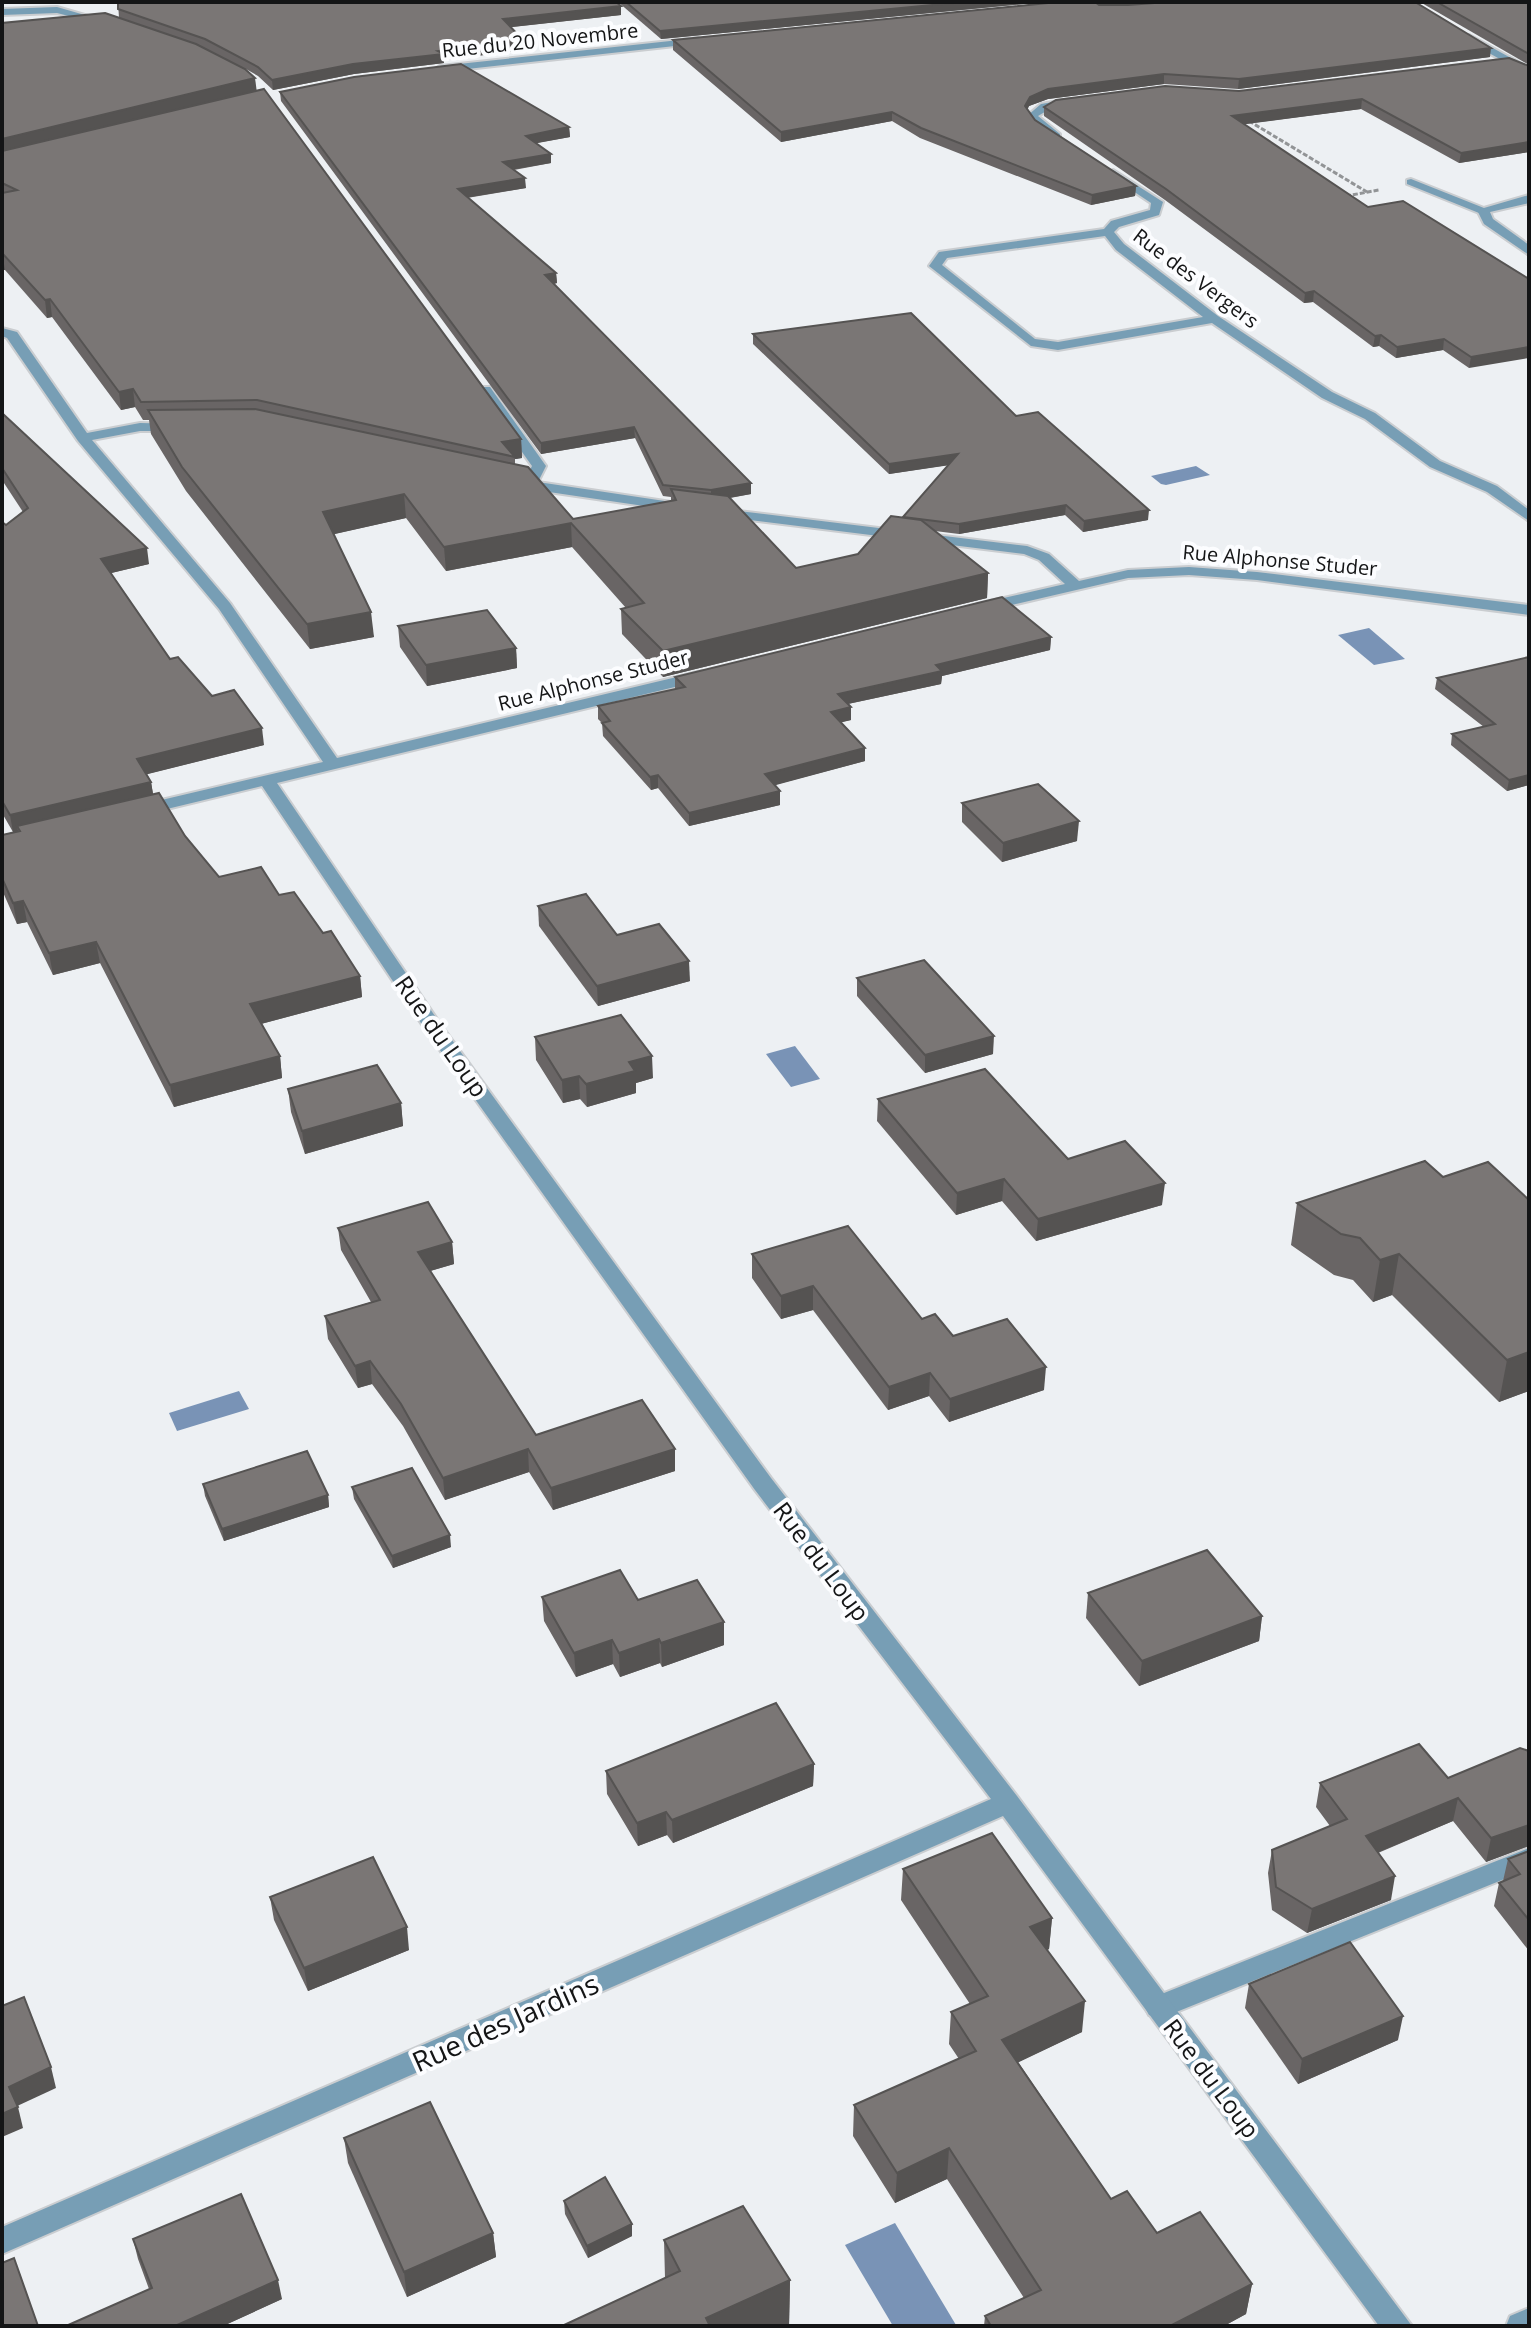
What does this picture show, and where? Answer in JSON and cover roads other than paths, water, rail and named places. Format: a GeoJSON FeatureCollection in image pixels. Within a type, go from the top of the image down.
{"type":"FeatureCollection","features":[{"type":"Feature","properties":{"kind":"street"},"geometry":{"type":"LineString","coordinates":[[2,12],[56,6],[123,27]]}},
{"type":"Feature","properties":{"kind":"street"},"geometry":{"type":"LineString","coordinates":[[1457,31],[1529,72]]}},
{"type":"Feature","properties":{"kind":"street","name":"Rue du 20 Novembre"},"geometry":{"type":"LineString","coordinates":[[427,71],[711,40]]}},
{"type":"Feature","properties":{"kind":"street"},"geometry":{"type":"LineString","coordinates":[[1493,62],[1508,61]]}},
{"type":"Feature","properties":{"kind":"street"},"geometry":{"type":"LineString","coordinates":[[1066,142],[1032,116],[1036,110],[1052,104],[1080,101]]}},
{"type":"Feature","properties":{"kind":"street","name":"Rue des Vergers"},"geometry":{"type":"LineString","coordinates":[[1105,168],[1157,202],[1155,212],[1115,224],[1108,232],[1120,247],[1214,319],[1327,395],[1370,416],[1435,464],[1492,489],[1529,517]]}},
{"type":"Feature","properties":{"kind":"street"},"geometry":{"type":"LineString","coordinates":[[1411,182],[1483,210],[1529,199]]}},
{"type":"Feature","properties":{"kind":"street"},"geometry":{"type":"LineString","coordinates":[[1483,210],[1488,221],[1529,251]]}},
{"type":"Feature","properties":{"kind":"street"},"geometry":{"type":"LineString","coordinates":[[1108,232],[943,255],[935,266],[1031,342],[1058,346],[1214,319]]}},
{"type":"Feature","properties":{"kind":"street"},"geometry":{"type":"LineString","coordinates":[[2,332],[12,335],[83,438],[225,606],[334,766]]}},
{"type":"Feature","properties":{"kind":"street"},"geometry":{"type":"LineString","coordinates":[[475,378],[539,466],[529,486]]}},
{"type":"Feature","properties":{"kind":"street"},"geometry":{"type":"LineString","coordinates":[[83,438],[140,427],[184,426]]}},
{"type":"Feature","properties":{"kind":"street"},"geometry":{"type":"LineString","coordinates":[[499,479],[695,509]]}},
{"type":"Feature","properties":{"kind":"street"},"geometry":{"type":"LineString","coordinates":[[711,511],[1027,550],[1044,557],[1074,584]]}},
{"type":"Feature","properties":{"kind":"street","name":"Rue Alphonse Studer"},"geometry":{"type":"LineString","coordinates":[[966,611],[1128,574],[1189,571],[1257,576],[1529,610]]}},
{"type":"Feature","properties":{"kind":"street","name":"Rue Alphonse Studer"},"geometry":{"type":"LineString","coordinates":[[120,816],[720,671]]}},
{"type":"Feature","properties":{"kind":"street","name":"Rue du Loup"},"geometry":{"type":"LineString","coordinates":[[267,781],[434,1028],[753,1471],[1008,1803],[1397,2326]]}},
{"type":"Feature","properties":{"kind":"street","name":"Rue des Jardins"},"geometry":{"type":"LineString","coordinates":[[2,2241],[1008,1803]]}},
{"type":"Feature","properties":{"kind":"street"},"geometry":{"type":"LineString","coordinates":[[1159,2007],[1529,1858]]}},
{"type":"Feature","properties":{"kind":"street"},"geometry":{"type":"LineString","coordinates":[[1521,2326],[1529,2322]]}},
{"type":"Feature","properties":{"kind":"water"},"geometry":{"type":"Polygon","coordinates":[[[1196,466],[1210,475],[1166,485],[1151,476],[1196,466]]]}},
{"type":"Feature","properties":{"kind":"water"},"geometry":{"type":"Polygon","coordinates":[[[1369,628],[1405,659],[1374,665],[1338,635],[1369,628]]]}},
{"type":"Feature","properties":{"kind":"water"},"geometry":{"type":"Polygon","coordinates":[[[795,1046],[820,1079],[791,1087],[766,1054],[795,1046]]]}},
{"type":"Feature","properties":{"kind":"water"},"geometry":{"type":"Polygon","coordinates":[[[239,1391],[249,1409],[177,1431],[169,1413],[239,1391]]]}},
{"type":"Feature","properties":{"kind":"water"},"geometry":{"type":"Polygon","coordinates":[[[895,2223],[956,2325],[893,2326],[845,2245],[895,2223]]]}}]}
